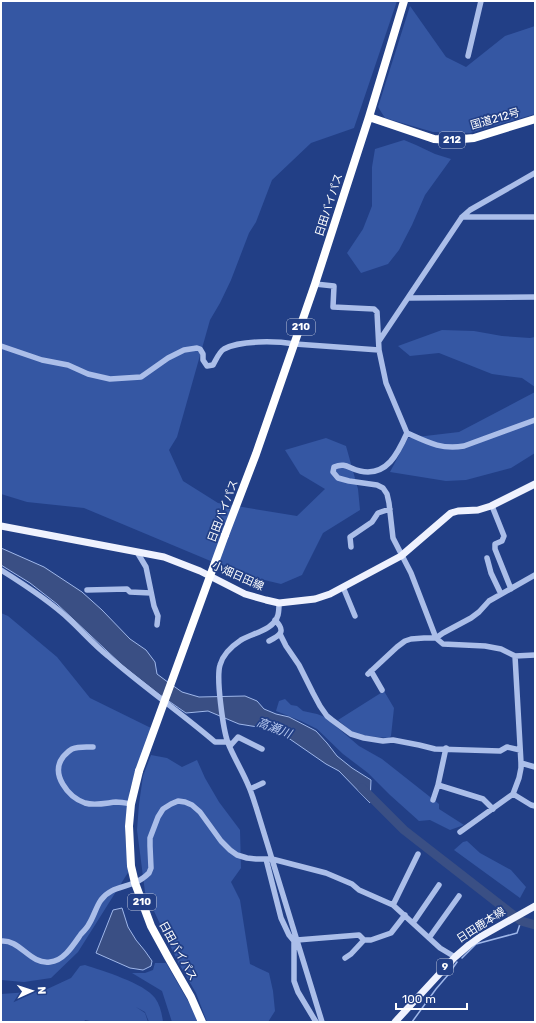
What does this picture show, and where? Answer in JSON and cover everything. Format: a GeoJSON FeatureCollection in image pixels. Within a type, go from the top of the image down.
{"type":"FeatureCollection","features":[{"type":"Feature","properties":{"kind":"highway","name":"日田バイパス"},"geometry":{"type":"LineString","coordinates":[[202,1022],[191,997],[151,926],[135,883],[131,866],[129,826],[131,804],[139,771],[316,284],[404,1]]}},
{"type":"Feature","properties":{"kind":"highway","name":"国道212号"},"geometry":{"type":"LineString","coordinates":[[369,117],[434,139],[450,140],[474,138],[535,119]]}},
{"type":"Feature","properties":{"kind":"main road","name":"小畑日田線"},"geometry":{"type":"LineString","coordinates":[[1,526],[164,557],[200,571],[245,594],[279,602],[315,599],[330,594],[401,556],[451,513],[458,511],[478,510],[492,506],[535,484]]}},
{"type":"Feature","properties":{"kind":"main road","name":"日田鹿本線"},"geometry":{"type":"LineString","coordinates":[[395,1022],[455,957],[469,945],[534,906]]}},
{"type":"Feature","properties":{"kind":"street"},"geometry":{"type":"LineString","coordinates":[[468,56],[481,1]]}},
{"type":"Feature","properties":{"kind":"street"},"geometry":{"type":"LineString","coordinates":[[379,341],[462,217],[470,210],[535,173]]}},
{"type":"Feature","properties":{"kind":"street"},"geometry":{"type":"LineString","coordinates":[[462,217],[535,217]]}},
{"type":"Feature","properties":{"kind":"street"},"geometry":{"type":"LineString","coordinates":[[316,284],[334,286],[333,307],[374,309],[377,312],[379,350],[386,383],[406,433],[401,447],[387,466],[376,471],[369,472],[360,471],[345,465],[339,465],[334,467],[333,472],[338,478],[377,485],[383,488],[387,494],[390,509],[392,538],[411,573],[436,638],[443,644],[484,646],[501,649],[515,656],[535,655]]}},
{"type":"Feature","properties":{"kind":"street"},"geometry":{"type":"LineString","coordinates":[[408,298],[535,297]]}},
{"type":"Feature","properties":{"kind":"street"},"geometry":{"type":"LineString","coordinates":[[1,346],[42,360],[68,365],[88,374],[110,379],[141,377],[168,358],[184,350],[197,348],[200,349],[203,354],[203,360],[207,366],[213,365],[222,350],[243,343],[283,342],[379,350]]}},
{"type":"Feature","properties":{"kind":"street"},"geometry":{"type":"LineString","coordinates":[[406,433],[431,444],[454,448],[464,446],[535,420]]}},
{"type":"Feature","properties":{"kind":"street"},"geometry":{"type":"LineString","coordinates":[[492,506],[504,536],[502,540],[495,544],[495,549],[511,589]]}},
{"type":"Feature","properties":{"kind":"street"},"geometry":{"type":"LineString","coordinates":[[351,547],[350,537],[372,522],[378,513],[390,509]]}},
{"type":"Feature","properties":{"kind":"street"},"geometry":{"type":"LineString","coordinates":[[137,552],[146,567],[154,606],[158,616],[157,625]]}},
{"type":"Feature","properties":{"kind":"street"},"geometry":{"type":"LineString","coordinates":[[487,558],[491,573],[501,594]]}},
{"type":"Feature","properties":{"kind":"street"},"geometry":{"type":"LineString","coordinates":[[1,570],[44,598],[142,685],[215,742],[229,744],[238,737],[262,749]]}},
{"type":"Feature","properties":{"kind":"street"},"geometry":{"type":"LineString","coordinates":[[382,690],[369,672],[397,647],[411,639],[436,638],[471,618],[489,601],[535,575]]}},
{"type":"Feature","properties":{"kind":"street"},"geometry":{"type":"LineString","coordinates":[[343,587],[355,616]]}},
{"type":"Feature","properties":{"kind":"street"},"geometry":{"type":"LineString","coordinates":[[88,590],[127,589],[130,592],[151,593]]}},
{"type":"Feature","properties":{"kind":"street"},"geometry":{"type":"LineString","coordinates":[[279,602],[278,616],[273,624],[242,640],[232,647],[223,657],[218,676],[225,730],[229,744],[250,789],[269,859],[322,1022]]}},
{"type":"Feature","properties":{"kind":"street"},"geometry":{"type":"LineString","coordinates":[[275,620],[282,630],[280,634],[286,646],[299,665],[320,706],[327,716],[351,734],[364,738],[383,741],[393,740],[435,749],[446,748],[500,751],[507,747],[520,750]]}},
{"type":"Feature","properties":{"kind":"street"},"geometry":{"type":"LineString","coordinates":[[269,641],[280,634]]}},
{"type":"Feature","properties":{"kind":"street"},"geometry":{"type":"LineString","coordinates":[[460,832],[513,794],[519,778],[521,763],[515,656]]}},
{"type":"Feature","properties":{"kind":"street"},"geometry":{"type":"LineString","coordinates":[[94,747],[73,749],[64,756],[59,763],[58,772],[63,785],[68,792],[86,803],[96,804],[117,802],[131,804]]}},
{"type":"Feature","properties":{"kind":"street"},"geometry":{"type":"LineString","coordinates":[[433,800],[438,785],[446,748]]}},
{"type":"Feature","properties":{"kind":"street"},"geometry":{"type":"LineString","coordinates":[[521,763],[535,767]]}},
{"type":"Feature","properties":{"kind":"street"},"geometry":{"type":"LineString","coordinates":[[250,789],[263,783]]}},
{"type":"Feature","properties":{"kind":"street"},"geometry":{"type":"LineString","coordinates":[[438,785],[483,799],[493,809]]}},
{"type":"Feature","properties":{"kind":"street"},"geometry":{"type":"LineString","coordinates":[[513,794],[531,806],[535,806]]}},
{"type":"Feature","properties":{"kind":"street"},"geometry":{"type":"LineString","coordinates":[[1,941],[6,940],[12,942],[33,958],[41,961],[52,962],[62,957],[76,943],[89,924],[105,895],[116,888],[135,883],[150,873],[150,838],[153,827],[164,809],[178,801],[192,805],[200,812],[221,841],[237,855],[247,858],[269,859],[326,873],[352,884],[359,890],[393,905],[440,948],[455,957]]}},
{"type":"Feature","properties":{"kind":"street"},"geometry":{"type":"LineString","coordinates":[[393,905],[418,854]]}},
{"type":"Feature","properties":{"kind":"street"},"geometry":{"type":"LineString","coordinates":[[269,859],[281,918],[289,935],[295,940],[359,935],[364,940],[371,940],[391,933],[405,915]]}},
{"type":"Feature","properties":{"kind":"street"},"geometry":{"type":"LineString","coordinates":[[413,923],[439,885]]}},
{"type":"Feature","properties":{"kind":"street"},"geometry":{"type":"LineString","coordinates":[[429,938],[459,896]]}},
{"type":"Feature","properties":{"kind":"street"},"geometry":{"type":"LineString","coordinates":[[295,940],[294,981],[298,992],[316,1022]]}},
{"type":"Feature","properties":{"kind":"street"},"geometry":{"type":"LineString","coordinates":[[345,958],[351,954],[364,940]]}},
{"type":"Feature","properties":{"kind":"shaded area"},"geometry":{"type":"Polygon","coordinates":[[[1,1],[397,1],[354,128],[311,143],[272,180],[231,280],[210,320],[177,437],[169,450],[183,481],[218,503],[297,516],[325,489],[300,474],[285,450],[326,438],[346,446],[358,489],[360,510],[323,533],[302,575],[281,584],[244,575],[84,508],[27,502],[1,494],[1,1]]]}},
{"type":"Feature","properties":{"kind":"shaded area"},"geometry":{"type":"Polygon","coordinates":[[[410,6],[446,57],[466,67],[505,36],[535,26],[535,114],[470,133],[433,132],[385,118],[378,107],[410,6]]]}},
{"type":"Feature","properties":{"kind":"shaded area"},"geometry":{"type":"Polygon","coordinates":[[[404,140],[435,154],[451,159],[425,195],[399,250],[388,264],[361,273],[347,253],[363,229],[372,206],[372,167],[375,149],[404,140]]]}},
{"type":"Feature","properties":{"kind":"shaded area"},"geometry":{"type":"Polygon","coordinates":[[[442,330],[474,331],[502,336],[535,337],[535,387],[522,378],[492,374],[439,353],[410,356],[398,346],[442,330]]]}},
{"type":"Feature","properties":{"kind":"shaded area"},"geometry":{"type":"Polygon","coordinates":[[[535,392],[535,453],[511,468],[466,480],[446,481],[390,472],[408,438],[459,432],[535,392]]]}},
{"type":"Feature","properties":{"kind":"shaded area"},"geometry":{"type":"Polygon","coordinates":[[[1,613],[8,616],[57,657],[90,698],[151,728],[130,789],[125,824],[129,871],[78,952],[51,978],[24,982],[1,980],[1,613]]]}},
{"type":"Feature","properties":{"kind":"shaded area"},"geometry":{"type":"Polygon","coordinates":[[[384,691],[394,708],[391,736],[389,738],[365,736],[352,732],[338,720],[384,691]]]}},
{"type":"Feature","properties":{"kind":"shaded area"},"geometry":{"type":"Polygon","coordinates":[[[285,699],[291,705],[297,706],[303,711],[325,717],[359,746],[382,759],[439,804],[439,809],[464,825],[450,830],[430,820],[419,821],[368,773],[343,754],[317,729],[276,711],[279,701],[285,699]]]}},
{"type":"Feature","properties":{"kind":"shaded area"},"geometry":{"type":"Polygon","coordinates":[[[151,755],[167,758],[182,767],[197,760],[205,778],[219,802],[240,830],[241,868],[231,882],[240,900],[250,964],[269,973],[275,1011],[268,1022],[207,1022],[196,993],[178,962],[145,892],[137,830],[143,776],[151,755]]]}},
{"type":"Feature","properties":{"kind":"shaded area"},"geometry":{"type":"Polygon","coordinates":[[[467,841],[480,853],[511,870],[526,887],[520,898],[454,850],[463,842],[467,841]]]}},
{"type":"Feature","properties":{"kind":"shaded area"},"geometry":{"type":"Polygon","coordinates":[[[155,963],[166,963],[196,1015],[198,1022],[172,1022],[162,991],[132,973],[145,973],[153,970],[155,963]]]}},
{"type":"Feature","properties":{"kind":"shaded area"},"geometry":{"type":"Polygon","coordinates":[[[85,965],[123,978],[142,987],[155,998],[163,1022],[149,1022],[145,1012],[136,1007],[145,1013],[148,1022],[95,1022],[85,1020],[84,1022],[1,1022],[1,994],[43,991],[71,978],[80,966],[85,965]]]}},
{"type":"Feature","properties":{"kind":"water"},"geometry":{"type":"Polygon","coordinates":[[[1,548],[44,567],[82,592],[130,639],[146,650],[155,662],[157,674],[182,692],[199,697],[245,696],[257,701],[264,709],[289,717],[316,731],[337,756],[371,780],[370,803],[339,771],[326,764],[284,735],[264,728],[239,724],[208,711],[186,713],[123,666],[57,604],[30,583],[1,565],[1,548]]]}},
{"type":"Feature","properties":{"kind":"water"},"geometry":{"type":"Polygon","coordinates":[[[122,908],[128,927],[152,961],[151,966],[143,970],[130,968],[96,953],[113,910],[122,908]]]}},
{"type":"Feature","properties":{"kind":"waterway","name":"高瀬川"},"geometry":{"type":"LineString","coordinates":[[362,788],[404,830],[521,921],[535,925]]}},
{"type":"Feature","properties":{"kind":"waterway"},"geometry":{"type":"LineString","coordinates":[[462,958],[476,944],[517,933],[521,921]]}},
{"type":"Feature","properties":{"kind":"waterway"},"geometry":{"type":"LineString","coordinates":[[412,1022],[457,962]]}}]}
